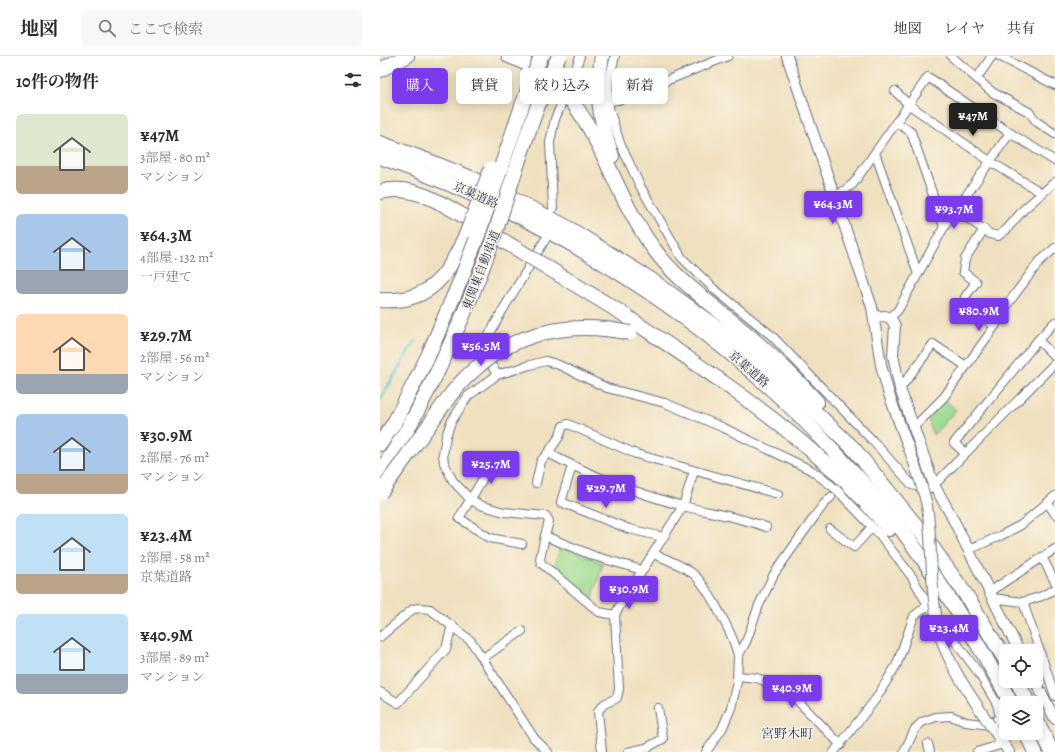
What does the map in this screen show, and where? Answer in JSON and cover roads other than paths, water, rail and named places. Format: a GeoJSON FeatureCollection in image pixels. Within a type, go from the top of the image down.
{"type":"FeatureCollection","features":[{"type":"Feature","properties":{"kind":"highway"},"geometry":{"type":"LineString","coordinates":[[380,70],[407,56]]}},
{"type":"Feature","properties":{"kind":"highway"},"geometry":{"type":"LineString","coordinates":[[509,56],[529,65],[543,74],[563,91],[579,110],[633,216],[655,250],[669,267],[685,283],[764,349],[798,381],[824,410],[854,449]]}},
{"type":"Feature","properties":{"kind":"highway","name":"東関東自動車道"},"geometry":{"type":"LineString","coordinates":[[380,473],[399,444],[449,351],[477,283],[538,107],[559,56]]}},
{"type":"Feature","properties":{"kind":"highway"},"geometry":{"type":"LineString","coordinates":[[602,56],[598,91],[603,128],[617,170],[636,214],[649,238],[669,267]]}},
{"type":"Feature","properties":{"kind":"highway"},"geometry":{"type":"LineString","coordinates":[[380,300],[404,300],[417,296],[440,280],[448,270],[468,230],[512,112],[522,90],[540,58]]}},
{"type":"Feature","properties":{"kind":"highway","name":"東関東自動車道"},"geometry":{"type":"LineString","coordinates":[[380,444],[394,423],[412,389],[444,320],[478,235],[540,58]]}},
{"type":"Feature","properties":{"kind":"highway","name":"京葉道路"},"geometry":{"type":"LineString","coordinates":[[380,143],[476,180],[565,226],[650,279],[732,338],[810,406],[854,449],[899,502],[927,540],[966,595],[999,649]]}},
{"type":"Feature","properties":{"kind":"highway","name":"京葉道路"},"geometry":{"type":"LineString","coordinates":[[380,157],[474,194],[519,215],[562,238],[645,288],[682,314],[750,369],[807,422],[866,486],[894,520],[952,604],[1007,696]]}},
{"type":"Feature","properties":{"kind":"highway"},"geometry":{"type":"LineString","coordinates":[[380,192],[404,190],[424,195],[449,207],[620,312],[707,371],[794,436],[845,481],[891,530],[952,604]]}},
{"type":"Feature","properties":{"kind":"highway"},"geometry":{"type":"LineString","coordinates":[[380,493],[447,400],[462,382],[474,370],[499,351],[526,338],[560,329],[596,328],[630,333],[664,346],[707,371]]}},
{"type":"Feature","properties":{"kind":"highway"},"geometry":{"type":"LineString","coordinates":[[1043,733],[1052,752]]}},
{"type":"Feature","properties":{"kind":"highway"},"geometry":{"type":"LineString","coordinates":[[1029,740],[1035,752]]}},
{"type":"Feature","properties":{"kind":"street"},"geometry":{"type":"LineString","coordinates":[[576,68],[580,56]]}},
{"type":"Feature","properties":{"kind":"street"},"geometry":{"type":"LineString","coordinates":[[615,56],[609,80],[608,101],[610,112],[623,149],[640,186],[682,258],[714,288],[771,335],[873,441],[912,485],[928,489],[934,484],[1055,363]]}},
{"type":"Feature","properties":{"kind":"street"},"geometry":{"type":"LineString","coordinates":[[608,101],[618,100],[728,56]]}},
{"type":"Feature","properties":{"kind":"street"},"geometry":{"type":"LineString","coordinates":[[787,56],[872,307],[881,365],[888,391],[921,482],[929,522],[935,605],[945,649],[962,681],[1006,748],[977,752]]}},
{"type":"Feature","properties":{"kind":"street"},"geometry":{"type":"LineString","coordinates":[[951,56],[992,92],[1029,112],[1037,122],[1055,134]]}},
{"type":"Feature","properties":{"kind":"street"},"geometry":{"type":"LineString","coordinates":[[977,78],[992,56]]}},
{"type":"Feature","properties":{"kind":"street"},"geometry":{"type":"LineString","coordinates":[[999,56],[1055,85]]}},
{"type":"Feature","properties":{"kind":"street"},"geometry":{"type":"LineString","coordinates":[[835,197],[853,184],[928,77],[1010,133],[1055,161]]}},
{"type":"Feature","properties":{"kind":"street"},"geometry":{"type":"LineString","coordinates":[[895,92],[908,104],[991,162],[1042,193]]}},
{"type":"Feature","properties":{"kind":"street"},"geometry":{"type":"LineString","coordinates":[[553,208],[550,142],[555,119],[561,104]]}},
{"type":"Feature","properties":{"kind":"street"},"geometry":{"type":"LineString","coordinates":[[896,122],[911,132],[944,227]]}},
{"type":"Feature","properties":{"kind":"street"},"geometry":{"type":"LineString","coordinates":[[890,318],[898,310],[944,227],[1010,133]]}},
{"type":"Feature","properties":{"kind":"street"},"geometry":{"type":"LineString","coordinates":[[875,153],[918,274]]}},
{"type":"Feature","properties":{"kind":"street"},"geometry":{"type":"LineString","coordinates":[[956,210],[990,234],[998,236],[1006,230],[1024,209],[1055,182]]}},
{"type":"Feature","properties":{"kind":"street"},"geometry":{"type":"LineString","coordinates":[[984,229],[965,259],[963,272],[976,282],[965,297],[964,304],[995,326]]}},
{"type":"Feature","properties":{"kind":"street"},"geometry":{"type":"LineString","coordinates":[[497,375],[482,348],[544,240]]}},
{"type":"Feature","properties":{"kind":"street"},"geometry":{"type":"LineString","coordinates":[[913,428],[944,398],[995,326],[1004,309],[1039,262],[1055,248]]}},
{"type":"Feature","properties":{"kind":"street"},"geometry":{"type":"LineString","coordinates":[[874,317],[885,316],[890,318],[895,326],[892,356],[900,389],[934,484],[1015,644]]}},
{"type":"Feature","properties":{"kind":"street"},"geometry":{"type":"LineString","coordinates":[[965,453],[954,443],[1038,340],[1055,322]]}},
{"type":"Feature","properties":{"kind":"street"},"geometry":{"type":"LineString","coordinates":[[1038,340],[1055,358]]}},
{"type":"Feature","properties":{"kind":"street"},"geometry":{"type":"LineString","coordinates":[[900,389],[934,344],[966,366]]}},
{"type":"Feature","properties":{"kind":"street"},"geometry":{"type":"LineString","coordinates":[[614,615],[599,612],[541,563],[540,559],[549,521],[546,516],[504,512],[480,505],[470,499],[453,481],[444,463],[443,454],[446,436],[451,422],[468,396],[497,375],[530,365],[546,362],[559,365],[607,388],[671,406],[724,428],[811,470],[836,488],[872,527],[912,577],[928,605],[978,672],[996,704],[1000,717],[990,725],[966,722],[951,716],[929,719],[922,722],[915,729],[904,752]]}},
{"type":"Feature","properties":{"kind":"street"},"geometry":{"type":"LineString","coordinates":[[536,483],[541,461],[548,453],[563,426],[568,424],[636,454],[778,494]]}},
{"type":"Feature","properties":{"kind":"street"},"geometry":{"type":"LineString","coordinates":[[548,453],[572,466],[627,489],[683,506],[766,527]]}},
{"type":"Feature","properties":{"kind":"street"},"geometry":{"type":"LineString","coordinates":[[490,461],[481,482],[459,518],[490,538],[522,544]]}},
{"type":"Feature","properties":{"kind":"street"},"geometry":{"type":"LineString","coordinates":[[572,466],[562,502],[629,528],[663,537]]}},
{"type":"Feature","properties":{"kind":"street"},"geometry":{"type":"LineString","coordinates":[[602,752],[598,710],[604,704],[617,698],[619,689],[614,615],[683,506],[694,471]]}},
{"type":"Feature","properties":{"kind":"street"},"geometry":{"type":"LineString","coordinates":[[968,550],[1000,536],[1021,524],[1055,496]]}},
{"type":"Feature","properties":{"kind":"street"},"geometry":{"type":"LineString","coordinates":[[738,656],[746,642],[774,574],[815,516],[831,497]]}},
{"type":"Feature","properties":{"kind":"street"},"geometry":{"type":"LineString","coordinates":[[1048,503],[1055,514]]}},
{"type":"Feature","properties":{"kind":"street"},"geometry":{"type":"LineString","coordinates":[[830,529],[854,547],[872,527]]}},
{"type":"Feature","properties":{"kind":"street"},"geometry":{"type":"LineString","coordinates":[[546,536],[594,556],[642,570]]}},
{"type":"Feature","properties":{"kind":"street"},"geometry":{"type":"LineString","coordinates":[[990,595],[1055,548]]}},
{"type":"Feature","properties":{"kind":"street"},"geometry":{"type":"LineString","coordinates":[[653,554],[672,561],[693,573],[721,616],[737,649],[738,676],[732,708],[722,729],[706,752]]}},
{"type":"Feature","properties":{"kind":"street"},"geometry":{"type":"LineString","coordinates":[[1042,557],[1055,582]]}},
{"type":"Feature","properties":{"kind":"street"},"geometry":{"type":"LineString","coordinates":[[990,595],[1023,602],[1042,596],[1055,589]]}},
{"type":"Feature","properties":{"kind":"street"},"geometry":{"type":"LineString","coordinates":[[1023,602],[1053,684],[1055,696]]}},
{"type":"Feature","properties":{"kind":"street"},"geometry":{"type":"LineString","coordinates":[[834,752],[876,700],[897,664],[914,616],[928,605]]}},
{"type":"Feature","properties":{"kind":"street"},"geometry":{"type":"LineString","coordinates":[[380,637],[413,609],[430,609],[471,641],[534,738],[548,752]]}},
{"type":"Feature","properties":{"kind":"street"},"geometry":{"type":"LineString","coordinates":[[380,692],[398,704],[446,649],[452,625]]}},
{"type":"Feature","properties":{"kind":"street"},"geometry":{"type":"LineString","coordinates":[[483,658],[522,630]]}},
{"type":"Feature","properties":{"kind":"street"},"geometry":{"type":"LineString","coordinates":[[738,676],[757,678],[788,691],[841,745]]}},
{"type":"Feature","properties":{"kind":"street"},"geometry":{"type":"LineString","coordinates":[[1039,688],[1055,719]]}},
{"type":"Feature","properties":{"kind":"street"},"geometry":{"type":"LineString","coordinates":[[628,752],[646,748],[663,739],[658,708]]}},
{"type":"Feature","properties":{"kind":"street"},"geometry":{"type":"LineString","coordinates":[[928,744],[930,752]]}},
{"type":"Feature","properties":{"kind":"waterway"},"geometry":{"type":"LineString","coordinates":[[380,400],[416,341]]}},
{"type":"Feature","properties":{"kind":"district","name":"宮野木町"},"geometry":{"type":"Point","coordinates":[787,733]}}]}
